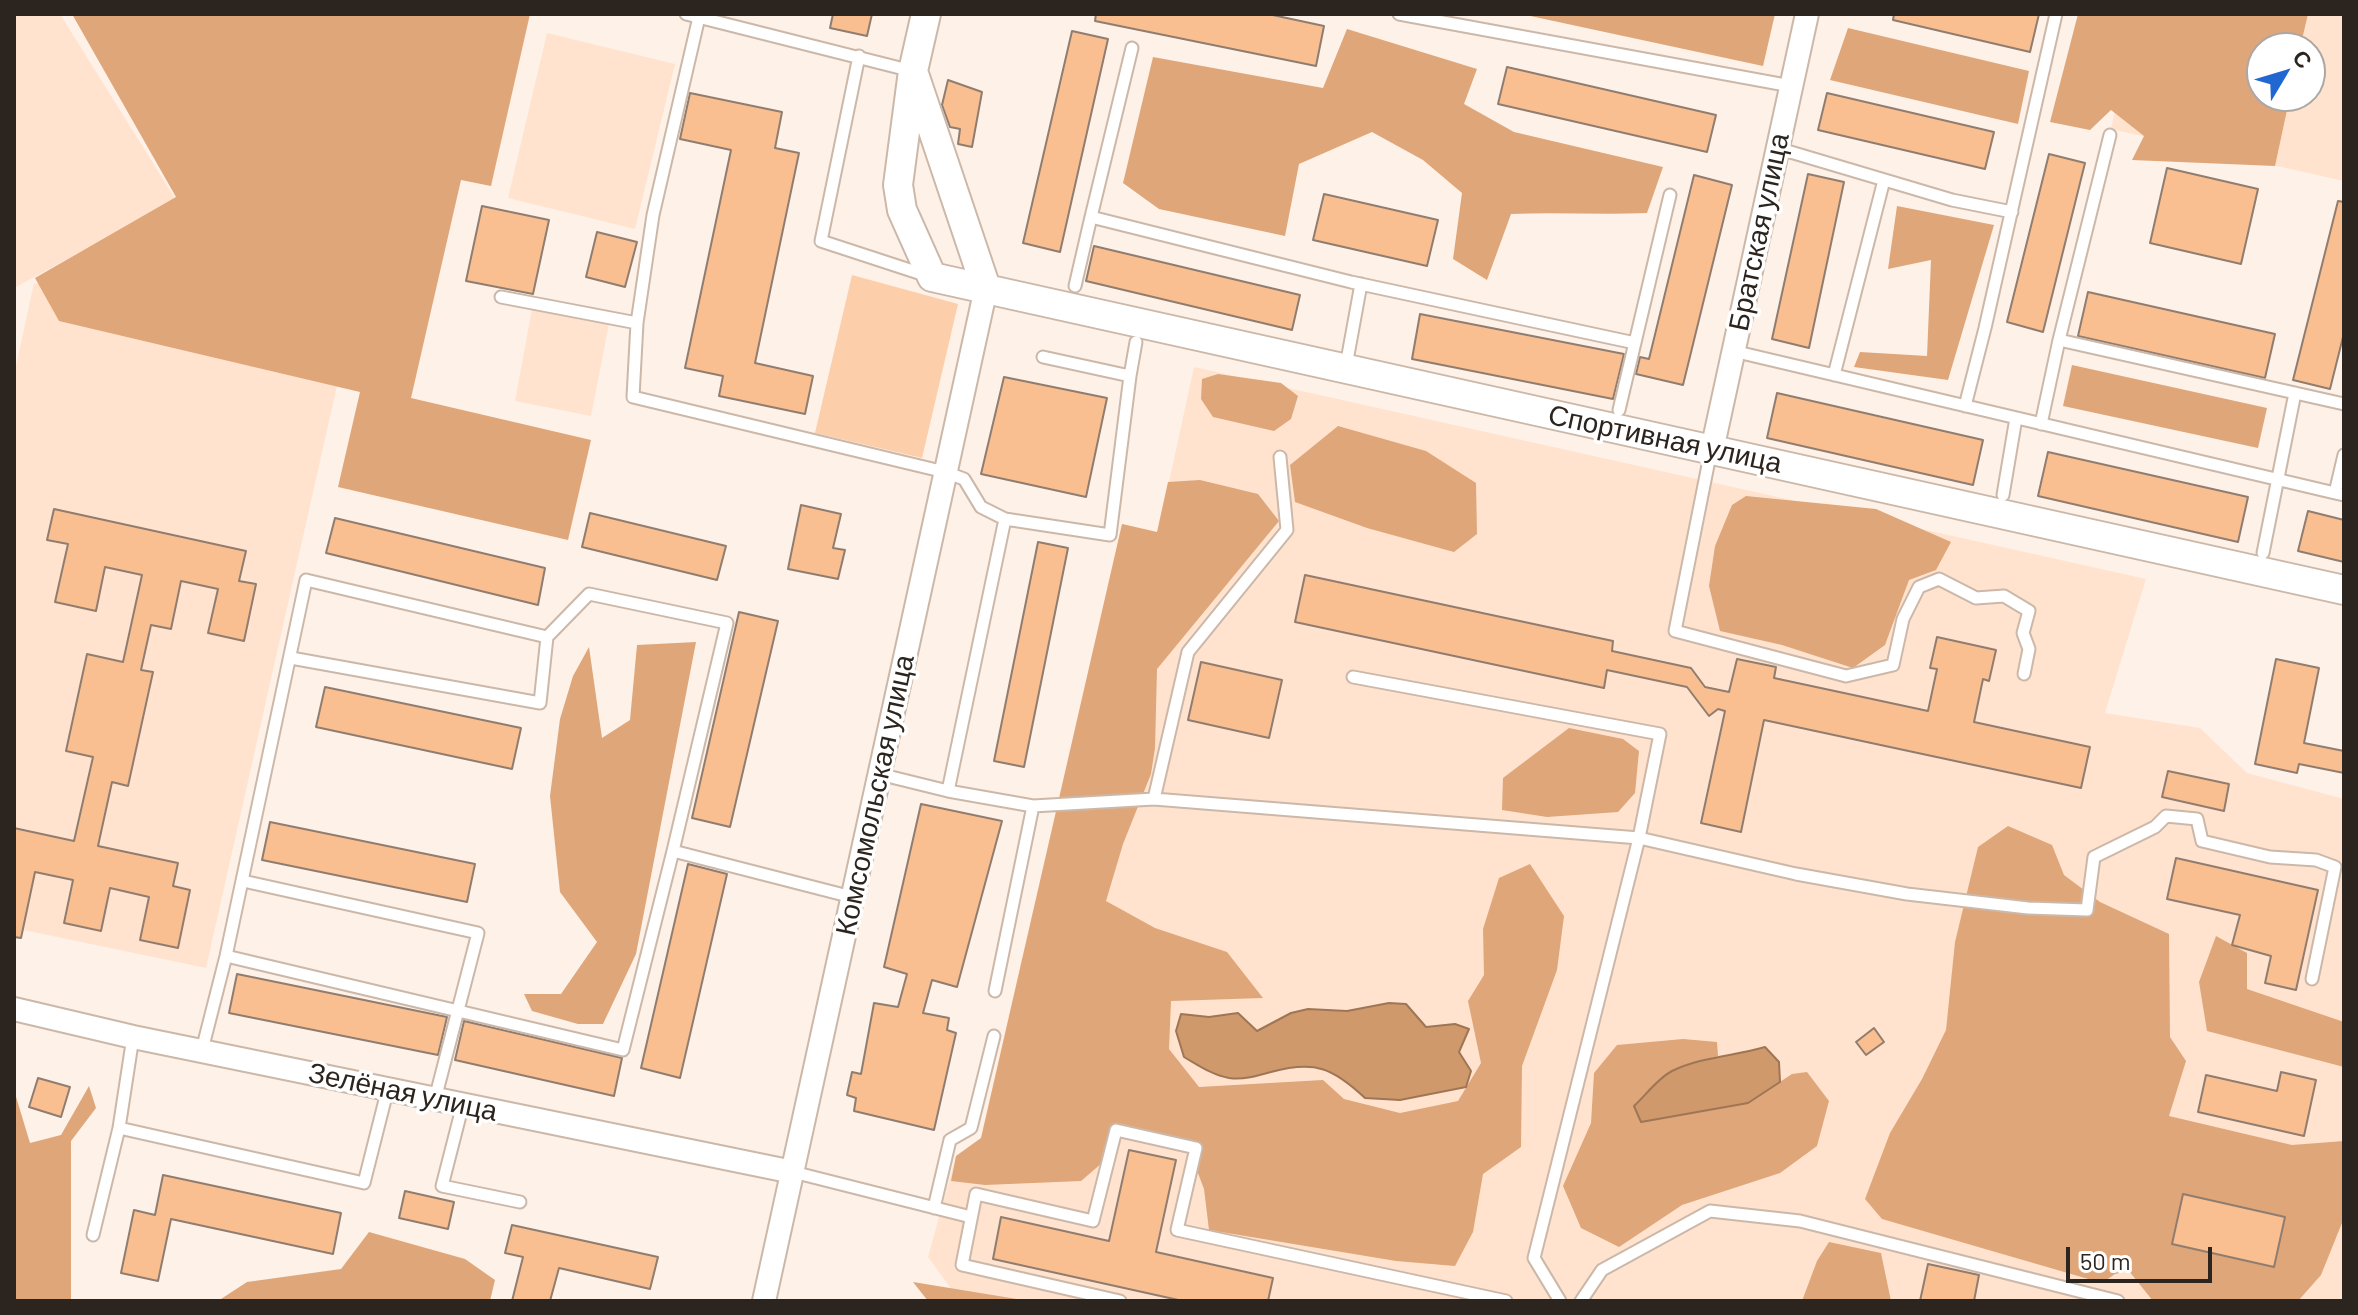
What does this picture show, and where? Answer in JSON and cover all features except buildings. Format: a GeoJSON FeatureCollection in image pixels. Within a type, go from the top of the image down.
{"type":"FeatureCollection","features":[{"type":"Feature","properties":{"kind":"street"},"geometry":{"type":"LineString","coordinates":[[913,71],[986,288],[932,277],[902,210],[898,185],[913,71],[926,14]]}},
{"type":"Feature","properties":{"kind":"street","name":"Братская улица"},"geometry":{"type":"LineString","coordinates":[[1712,450],[1807,14]]}},
{"type":"Feature","properties":{"kind":"street"},"geometry":{"type":"LineString","coordinates":[[900,171],[918,156],[929,156],[944,162]]}},
{"type":"Feature","properties":{"kind":"street","name":"Спортивная улица"},"geometry":{"type":"LineString","coordinates":[[986,288],[2344,590]]}},
{"type":"Feature","properties":{"kind":"street","name":"Комсомольская улица"},"geometry":{"type":"LineString","coordinates":[[764,1301],[986,288]]}},
{"type":"Feature","properties":{"kind":"street","name":"Зелёная улица"},"geometry":{"type":"LineString","coordinates":[[14,1009],[133,1037],[793,1172]]}},
{"type":"Feature","properties":{"kind":"lane"},"geometry":{"type":"LineString","coordinates":[[686,14],[913,71]]}},
{"type":"Feature","properties":{"kind":"lane"},"geometry":{"type":"LineString","coordinates":[[1399,14],[1791,86]]}},
{"type":"Feature","properties":{"kind":"lane"},"geometry":{"type":"LineString","coordinates":[[1965,406],[2056,14]]}},
{"type":"Feature","properties":{"kind":"lane"},"geometry":{"type":"LineString","coordinates":[[699,17],[653,215],[637,323],[633,397],[945,472],[964,479],[981,507],[1005,519],[1110,535],[1136,342]]}},
{"type":"Feature","properties":{"kind":"lane"},"geometry":{"type":"LineString","coordinates":[[1075,286],[1132,48]]}},
{"type":"Feature","properties":{"kind":"lane"},"geometry":{"type":"LineString","coordinates":[[859,56],[821,241],[932,277]]}},
{"type":"Feature","properties":{"kind":"lane"},"geometry":{"type":"LineString","coordinates":[[2041,424],[2110,135]]}},
{"type":"Feature","properties":{"kind":"lane"},"geometry":{"type":"LineString","coordinates":[[1777,148],[1952,200],[2012,212]]}},
{"type":"Feature","properties":{"kind":"lane"},"geometry":{"type":"LineString","coordinates":[[1834,375],[1884,180]]}},
{"type":"Feature","properties":{"kind":"lane"},"geometry":{"type":"LineString","coordinates":[[1619,410],[1670,195]]}},
{"type":"Feature","properties":{"kind":"lane"},"geometry":{"type":"LineString","coordinates":[[1091,217],[1361,284],[1635,343]]}},
{"type":"Feature","properties":{"kind":"lane"},"geometry":{"type":"LineString","coordinates":[[1346,368],[1361,284]]}},
{"type":"Feature","properties":{"kind":"lane"},"geometry":{"type":"LineString","coordinates":[[501,297],[637,323]]}},
{"type":"Feature","properties":{"kind":"lane"},"geometry":{"type":"LineString","coordinates":[[2059,340],[2344,404]]}},
{"type":"Feature","properties":{"kind":"lane"},"geometry":{"type":"LineString","coordinates":[[1733,351],[2340,494],[2344,455]]}},
{"type":"Feature","properties":{"kind":"lane"},"geometry":{"type":"LineString","coordinates":[[1043,357],[1130,376]]}},
{"type":"Feature","properties":{"kind":"lane"},"geometry":{"type":"LineString","coordinates":[[2263,553],[2295,393]]}},
{"type":"Feature","properties":{"kind":"lane"},"geometry":{"type":"LineString","coordinates":[[2003,495],[2016,418]]}},
{"type":"Feature","properties":{"kind":"lane"},"geometry":{"type":"LineString","coordinates":[[1712,450],[1675,631],[1846,676],[1893,665],[1903,619],[1919,587],[1939,579],[1976,598],[2004,596],[2029,611],[2023,633],[2029,649],[2024,674]]}},
{"type":"Feature","properties":{"kind":"lane"},"geometry":{"type":"LineString","coordinates":[[1154,799],[1188,652],[1287,530],[1280,457]]}},
{"type":"Feature","properties":{"kind":"lane"},"geometry":{"type":"LineString","coordinates":[[948,791],[1005,519]]}},
{"type":"Feature","properties":{"kind":"lane"},"geometry":{"type":"LineString","coordinates":[[202,1050],[243,881],[306,580],[547,637]]}},
{"type":"Feature","properties":{"kind":"lane"},"geometry":{"type":"LineString","coordinates":[[226,956],[623,1050],[727,623],[589,594],[547,637],[540,703],[291,658]]}},
{"type":"Feature","properties":{"kind":"lane"},"geometry":{"type":"LineString","coordinates":[[1353,677],[1660,734],[1639,838],[1534,1258],[1560,1301]]}},
{"type":"Feature","properties":{"kind":"lane"},"geometry":{"type":"LineString","coordinates":[[879,774],[948,791],[1033,806],[1154,799],[1639,838],[1796,874],[1907,894],[2028,908],[2087,910],[2094,857],[2155,827],[2166,816],[2197,819],[2202,841],[2270,857],[2316,860],[2335,867],[2312,979]]}},
{"type":"Feature","properties":{"kind":"lane"},"geometry":{"type":"LineString","coordinates":[[995,991],[1033,806]]}},
{"type":"Feature","properties":{"kind":"lane"},"geometry":{"type":"LineString","coordinates":[[673,851],[852,897]]}},
{"type":"Feature","properties":{"kind":"lane"},"geometry":{"type":"LineString","coordinates":[[243,881],[478,933],[435,1099]]}},
{"type":"Feature","properties":{"kind":"lane"},"geometry":{"type":"LineString","coordinates":[[934,1208],[950,1140],[971,1128],[994,1036]]}},
{"type":"Feature","properties":{"kind":"lane"},"geometry":{"type":"LineString","coordinates":[[93,1235],[119,1128],[133,1037]]}},
{"type":"Feature","properties":{"kind":"lane"},"geometry":{"type":"LineString","coordinates":[[119,1128],[364,1183],[388,1088]]}},
{"type":"Feature","properties":{"kind":"lane"},"geometry":{"type":"LineString","coordinates":[[463,1104],[442,1186],[520,1202]]}},
{"type":"Feature","properties":{"kind":"lane"},"geometry":{"type":"LineString","coordinates":[[1120,1301],[962,1265],[976,1194],[1093,1221],[1116,1130],[1196,1148],[1177,1230],[1497,1300]]}},
{"type":"Feature","properties":{"kind":"lane"},"geometry":{"type":"LineString","coordinates":[[793,1172],[971,1217]]}},
{"type":"Feature","properties":{"kind":"lane"},"geometry":{"type":"LineString","coordinates":[[1581,1301],[1602,1270],[1710,1211],[1800,1221],[2118,1301]]}},
{"type":"Feature","properties":{"kind":"shaded area"},"geometry":{"type":"Polygon","coordinates":[[[14,14],[60,14],[176,200],[14,288],[14,14]]]}},
{"type":"Feature","properties":{"kind":"shaded area"},"geometry":{"type":"Polygon","coordinates":[[[72,14],[530,14],[491,186],[461,180],[411,398],[591,440],[568,540],[338,487],[360,392],[59,321],[35,278],[176,197],[72,14]]]}},
{"type":"Feature","properties":{"kind":"shaded area"},"geometry":{"type":"Polygon","coordinates":[[[1521,14],[1775,14],[1763,66],[1521,14]]]}},
{"type":"Feature","properties":{"kind":"shaded area"},"geometry":{"type":"Polygon","coordinates":[[[2078,14],[2308,14],[2304,32],[2246,32],[2246,112],[2287,112],[2275,166],[2132,160],[2144,136],[2111,110],[2090,130],[2050,122],[2078,14]]]}},
{"type":"Feature","properties":{"kind":"shaded area"},"geometry":{"type":"Polygon","coordinates":[[[2136,14],[2344,14],[2344,181],[2111,129],[2136,14]]]}},
{"type":"Feature","properties":{"kind":"shaded area"},"geometry":{"type":"Polygon","coordinates":[[[1848,28],[2029,71],[2018,124],[1830,80],[1848,28]]]}},
{"type":"Feature","properties":{"kind":"shaded area"},"geometry":{"type":"Polygon","coordinates":[[[1347,29],[1477,69],[1464,104],[1514,132],[1663,167],[1647,213],[1511,214],[1487,280],[1453,259],[1462,193],[1423,160],[1372,132],[1299,164],[1285,236],[1159,209],[1123,183],[1153,57],[1323,88],[1347,29]]]}},
{"type":"Feature","properties":{"kind":"shaded area"},"geometry":{"type":"Polygon","coordinates":[[[547,33],[675,64],[635,229],[508,198],[547,33]]]}},
{"type":"Feature","properties":{"kind":"shaded area"},"geometry":{"type":"Polygon","coordinates":[[[1897,206],[1994,225],[1948,380],[1854,367],[1860,352],[1927,356],[1931,260],[1888,269],[1897,206]]]}},
{"type":"Feature","properties":{"kind":"shaded area"},"geometry":{"type":"Polygon","coordinates":[[[852,275],[958,304],[922,458],[815,433],[852,275]]]}},
{"type":"Feature","properties":{"kind":"shaded area"},"geometry":{"type":"Polygon","coordinates":[[[34,283],[343,359],[206,968],[14,928],[14,375],[34,283]]]}},
{"type":"Feature","properties":{"kind":"shaded area"},"geometry":{"type":"Polygon","coordinates":[[[532,309],[609,324],[591,416],[515,401],[532,309]]]}},
{"type":"Feature","properties":{"kind":"shaded area"},"geometry":{"type":"Polygon","coordinates":[[[2072,365],[2267,408],[2258,448],[2063,406],[2072,365]]]}},
{"type":"Feature","properties":{"kind":"shaded area"},"geometry":{"type":"Polygon","coordinates":[[[1194,367],[2146,579],[2105,713],[2200,728],[2247,773],[2344,799],[2344,1301],[960,1301],[928,1257],[956,1156],[981,1138],[1122,524],[1158,532],[1194,367]]]}},
{"type":"Feature","properties":{"kind":"shaded area"},"geometry":{"type":"Polygon","coordinates":[[[1218,374],[1281,383],[1298,396],[1291,419],[1274,431],[1213,417],[1201,399],[1202,379],[1218,374]]]}},
{"type":"Feature","properties":{"kind":"shaded area"},"geometry":{"type":"Polygon","coordinates":[[[1338,426],[1426,451],[1476,483],[1477,534],[1454,552],[1367,528],[1295,502],[1290,465],[1338,426]]]}},
{"type":"Feature","properties":{"kind":"shaded area"},"geometry":{"type":"Polygon","coordinates":[[[1200,480],[1258,494],[1279,521],[1157,669],[1155,748],[1151,774],[1123,844],[1106,901],[1155,928],[1227,952],[1263,998],[1171,1001],[1169,1049],[1199,1087],[1323,1080],[1344,1099],[1400,1113],[1458,1101],[1481,1063],[1468,1001],[1484,975],[1483,929],[1499,878],[1530,864],[1564,916],[1557,970],[1522,1066],[1521,1147],[1483,1174],[1473,1232],[1455,1266],[1396,1261],[1209,1230],[1204,1189],[1187,1144],[1127,1132],[1114,1145],[1109,1157],[1081,1181],[985,1185],[951,1181],[956,1156],[981,1138],[1122,524],[1157,532],[1168,482],[1200,480]]]}},
{"type":"Feature","properties":{"kind":"shaded area"},"geometry":{"type":"Polygon","coordinates":[[[1746,496],[1876,509],[1951,542],[1936,570],[1909,580],[1885,645],[1853,668],[1782,645],[1720,631],[1709,586],[1715,546],[1732,505],[1746,496]]]}},
{"type":"Feature","properties":{"kind":"shaded area"},"geometry":{"type":"Polygon","coordinates":[[[696,642],[636,954],[603,1024],[578,1024],[532,1011],[524,994],[561,994],[597,942],[560,892],[550,796],[560,719],[573,676],[589,647],[602,738],[630,720],[637,645],[696,642]]]}},
{"type":"Feature","properties":{"kind":"shaded area"},"geometry":{"type":"Polygon","coordinates":[[[1569,728],[1623,739],[1639,751],[1635,793],[1618,812],[1547,817],[1502,810],[1503,778],[1569,728]]]}},
{"type":"Feature","properties":{"kind":"shaded area"},"geometry":{"type":"Polygon","coordinates":[[[2008,826],[2052,845],[2064,875],[2100,902],[2169,934],[2170,1037],[2186,1061],[2169,1116],[2292,1145],[2344,1141],[2344,1218],[2321,1275],[2298,1301],[2153,1301],[2129,1271],[2115,1274],[2102,1283],[1882,1219],[1865,1199],[1890,1133],[1946,1030],[1955,942],[1978,847],[2008,826]],[[2183,1194],[2172,1244],[2274,1267],[2285,1217],[2183,1194]]]}},
{"type":"Feature","properties":{"kind":"shaded area"},"geometry":{"type":"Polygon","coordinates":[[[2216,936],[2247,953],[2247,989],[2344,1022],[2344,1067],[2207,1031],[2199,982],[2216,936]]]}},
{"type":"Feature","properties":{"kind":"shaded area"},"geometry":{"type":"Polygon","coordinates":[[[1389,1003],[1406,1004],[1426,1027],[1455,1024],[1469,1029],[1459,1052],[1471,1071],[1466,1087],[1400,1100],[1365,1098],[1333,1073],[1312,1067],[1286,1068],[1245,1078],[1229,1078],[1184,1057],[1176,1031],[1181,1014],[1209,1017],[1238,1013],[1257,1031],[1291,1013],[1308,1009],[1347,1011],[1389,1003]]]}},
{"type":"Feature","properties":{"kind":"shaded area"},"geometry":{"type":"Polygon","coordinates":[[[1683,1039],[1717,1042],[1718,1056],[1669,1072],[1748,1103],[1792,1074],[1807,1072],[1829,1101],[1817,1146],[1780,1173],[1682,1205],[1619,1247],[1581,1228],[1563,1186],[1591,1123],[1594,1073],[1617,1045],[1683,1039]]]}},
{"type":"Feature","properties":{"kind":"shaded area"},"geometry":{"type":"Polygon","coordinates":[[[1765,1047],[1779,1062],[1780,1082],[1748,1103],[1641,1122],[1634,1106],[1667,1074],[1683,1066],[1765,1047]]]}},
{"type":"Feature","properties":{"kind":"shaded area"},"geometry":{"type":"Polygon","coordinates":[[[89,1086],[96,1108],[71,1141],[71,1301],[14,1301],[14,1090],[30,1143],[61,1135],[89,1086]]]}},
{"type":"Feature","properties":{"kind":"shaded area"},"geometry":{"type":"Polygon","coordinates":[[[369,1232],[465,1259],[495,1280],[490,1301],[197,1301],[221,1299],[247,1282],[341,1269],[369,1232]]]}},
{"type":"Feature","properties":{"kind":"shaded area"},"geometry":{"type":"Polygon","coordinates":[[[1829,1242],[1881,1253],[1891,1301],[1802,1301],[1817,1261],[1829,1242]]]}},
{"type":"Feature","properties":{"kind":"shaded area"},"geometry":{"type":"Polygon","coordinates":[[[913,1282],[1029,1301],[928,1301],[913,1282]]]}}]}
